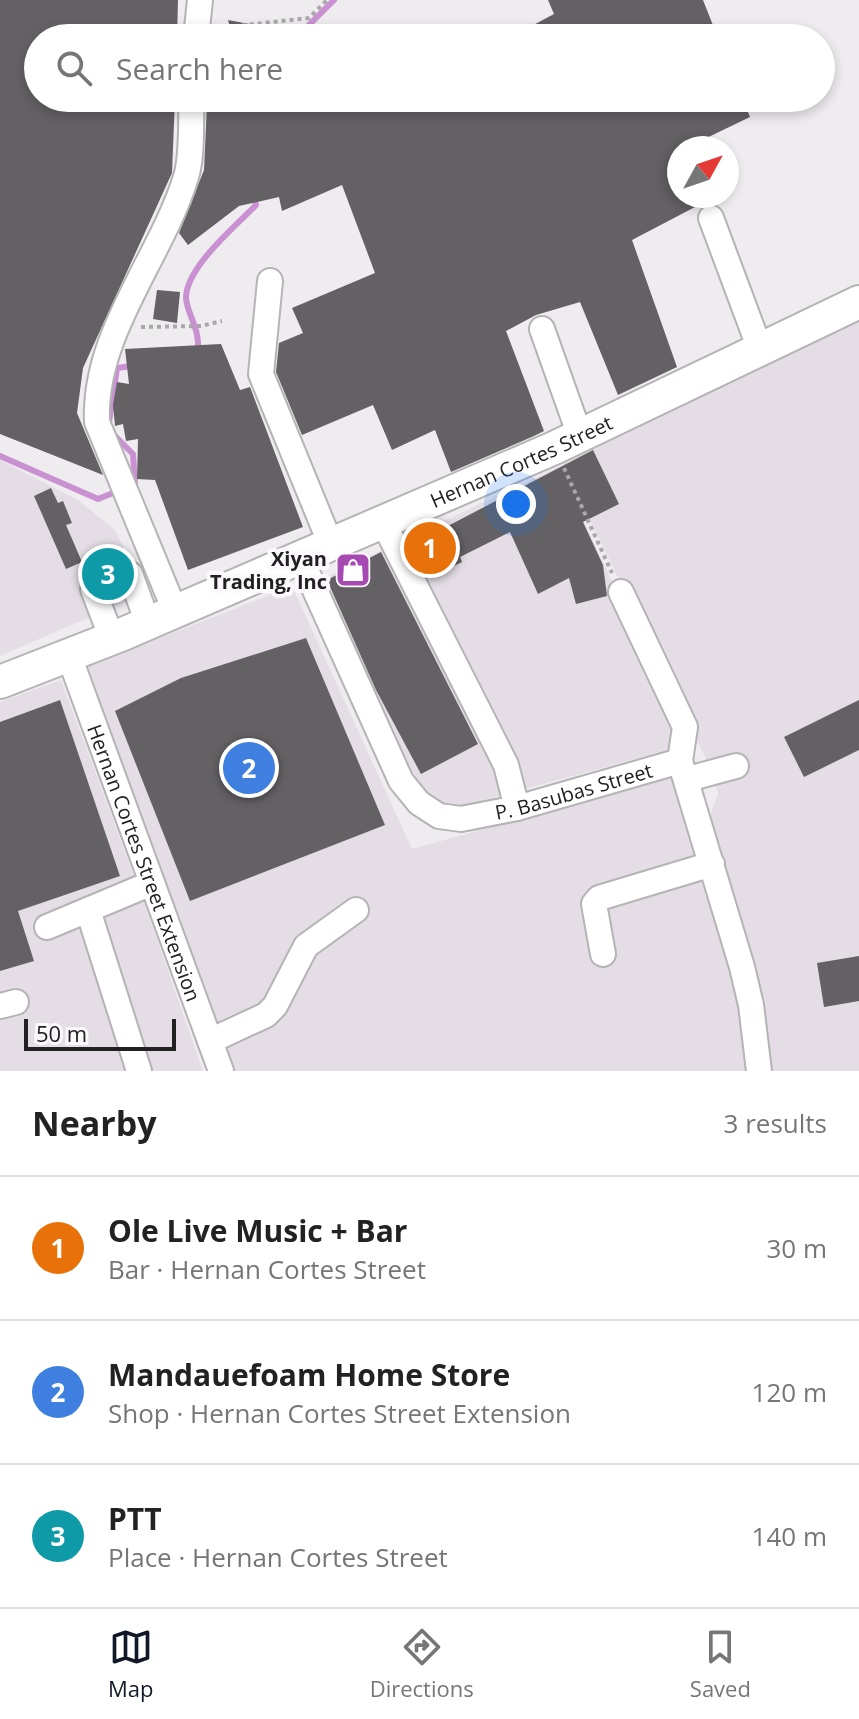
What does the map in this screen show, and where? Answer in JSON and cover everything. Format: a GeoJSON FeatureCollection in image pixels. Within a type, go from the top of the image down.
{"type":"FeatureCollection","features":[{"type":"Feature","properties":{"kind":"main road","name":"Hernan Cortes Street"},"geometry":{"type":"LineString","coordinates":[[0,682],[112,639],[301,559],[567,442],[761,352],[859,302]]}},
{"type":"Feature","properties":{"kind":"street"},"geometry":{"type":"LineString","coordinates":[[197,24],[200,0]]}},
{"type":"Feature","properties":{"kind":"street"},"geometry":{"type":"LineString","coordinates":[[162,617],[135,515],[97,422],[96,395],[113,340],[187,175],[191,112]]}},
{"type":"Feature","properties":{"kind":"street"},"geometry":{"type":"LineString","coordinates":[[711,218],[761,352]]}},
{"type":"Feature","properties":{"kind":"street"},"geometry":{"type":"LineString","coordinates":[[270,281],[261,374],[331,545]]}},
{"type":"Feature","properties":{"kind":"street"},"geometry":{"type":"LineString","coordinates":[[542,329],[567,442]]}},
{"type":"Feature","properties":{"kind":"street"},"geometry":{"type":"LineString","coordinates":[[383,522],[506,765],[517,808]]}},
{"type":"Feature","properties":{"kind":"street","name":"P. Basubas Street"},"geometry":{"type":"LineString","coordinates":[[301,559],[401,781],[419,803],[439,816],[461,819],[684,770],[736,766]]}},
{"type":"Feature","properties":{"kind":"street"},"geometry":{"type":"LineString","coordinates":[[125,571],[162,617]]}},
{"type":"Feature","properties":{"kind":"street"},"geometry":{"type":"LineString","coordinates":[[94,583],[112,639]]}},
{"type":"Feature","properties":{"kind":"street"},"geometry":{"type":"LineString","coordinates":[[621,592],[685,727],[684,770],[751,1005],[759,1071]]}},
{"type":"Feature","properties":{"kind":"street","name":"Hernan Cortes Street Extension"},"geometry":{"type":"LineString","coordinates":[[69,656],[221,1071]]}},
{"type":"Feature","properties":{"kind":"street"},"geometry":{"type":"LineString","coordinates":[[603,954],[594,904],[599,898],[712,864]]}},
{"type":"Feature","properties":{"kind":"street"},"geometry":{"type":"LineString","coordinates":[[47,927],[152,883]]}},
{"type":"Feature","properties":{"kind":"street"},"geometry":{"type":"LineString","coordinates":[[88,910],[139,1071]]}},
{"type":"Feature","properties":{"kind":"street"},"geometry":{"type":"LineString","coordinates":[[210,1041],[266,1015],[275,1006],[306,946],[356,910]]}},
{"type":"Feature","properties":{"kind":"path"},"geometry":{"type":"LineString","coordinates":[[257,24],[309,18],[327,0]]}},
{"type":"Feature","properties":{"kind":"path"},"geometry":{"type":"LineString","coordinates":[[138,327],[201,326],[222,321]]}},
{"type":"Feature","properties":{"kind":"path"},"geometry":{"type":"LineString","coordinates":[[567,442],[621,592]]}},
{"type":"Feature","properties":{"kind":"shaded area"},"geometry":{"type":"Polygon","coordinates":[[[859,319],[859,1071],[770,1071],[761,996],[710,817],[718,793],[705,757],[563,464],[859,319]]]}},
{"type":"Feature","properties":{"kind":"shaded area"},"geometry":{"type":"Polygon","coordinates":[[[0,460],[78,500],[115,530],[145,593],[0,656],[0,460]]]}},
{"type":"Feature","properties":{"kind":"shaded area"},"geometry":{"type":"Polygon","coordinates":[[[558,467],[683,732],[675,748],[462,806],[436,803],[417,782],[317,581],[558,467]]]}},
{"type":"Feature","properties":{"kind":"shaded area"},"geometry":{"type":"Polygon","coordinates":[[[292,586],[412,849],[671,777],[716,911],[735,982],[748,1071],[235,1071],[86,667],[292,586]]]}},
{"type":"Feature","properties":{"kind":"shaded area"},"geometry":{"type":"Polygon","coordinates":[[[61,680],[203,1071],[0,1071],[0,702],[61,680]]]}},
{"type":"Feature","properties":{"kind":"building"},"geometry":{"type":"Polygon","coordinates":[[[0,0],[178,0],[177,24],[24,24],[24,112],[174,112],[172,173],[83,368],[77,413],[103,475],[0,434],[0,0]]]}},
{"type":"Feature","properties":{"kind":"building"},"geometry":{"type":"Polygon","coordinates":[[[548,0],[703,0],[712,24],[535,24],[554,14],[548,0]]]}},
{"type":"Feature","properties":{"kind":"building"},"geometry":{"type":"Polygon","coordinates":[[[228,20],[250,24],[229,24],[228,20]]]}},
{"type":"Feature","properties":{"kind":"building"},"geometry":{"type":"Polygon","coordinates":[[[207,112],[748,112],[750,117],[711,136],[667,136],[667,208],[693,208],[632,240],[677,367],[618,395],[580,302],[536,315],[506,331],[544,431],[451,472],[435,430],[392,450],[373,405],[302,435],[276,372],[279,343],[303,333],[292,308],[375,273],[342,185],[282,211],[279,197],[239,206],[188,245],[179,233],[204,170],[207,112]]]}},
{"type":"Feature","properties":{"kind":"building"},"geometry":{"type":"Polygon","coordinates":[[[157,290],[180,292],[177,323],[153,319],[157,290]]]}},
{"type":"Feature","properties":{"kind":"building"},"geometry":{"type":"Polygon","coordinates":[[[221,344],[240,390],[250,387],[303,527],[188,570],[155,480],[137,479],[138,439],[126,441],[123,424],[115,426],[113,405],[117,382],[129,384],[125,349],[221,344]]]}},
{"type":"Feature","properties":{"kind":"building"},"geometry":{"type":"Polygon","coordinates":[[[593,450],[619,504],[583,522],[603,565],[607,596],[576,604],[569,578],[538,594],[510,532],[460,557],[462,562],[428,578],[409,541],[446,527],[593,450]]]}},
{"type":"Feature","properties":{"kind":"building"},"geometry":{"type":"Polygon","coordinates":[[[51,488],[58,503],[63,501],[72,523],[66,525],[82,562],[66,569],[34,496],[51,488]]]}},
{"type":"Feature","properties":{"kind":"building"},"geometry":{"type":"Polygon","coordinates":[[[381,552],[478,744],[421,774],[376,690],[327,580],[381,552]]]}},
{"type":"Feature","properties":{"kind":"building"},"geometry":{"type":"Polygon","coordinates":[[[117,557],[119,562],[110,573],[112,587],[106,575],[92,573],[90,567],[117,557]]]}},
{"type":"Feature","properties":{"kind":"building"},"geometry":{"type":"Polygon","coordinates":[[[306,638],[385,825],[190,901],[115,711],[181,678],[306,638]]]}},
{"type":"Feature","properties":{"kind":"building"},"geometry":{"type":"Polygon","coordinates":[[[60,700],[120,876],[18,911],[34,961],[0,971],[0,722],[60,700]]]}},
{"type":"Feature","properties":{"kind":"building"},"geometry":{"type":"Polygon","coordinates":[[[859,700],[859,750],[804,777],[784,737],[859,700]]]}},
{"type":"Feature","properties":{"kind":"building"},"geometry":{"type":"Polygon","coordinates":[[[859,956],[859,1001],[824,1007],[817,963],[859,956]]]}},
{"type":"Feature","properties":{"kind":"waterway"},"geometry":{"type":"LineString","coordinates":[[310,24],[334,0]]}},
{"type":"Feature","properties":{"kind":"waterway"},"geometry":{"type":"LineString","coordinates":[[198,351],[197,335],[186,298],[188,286],[203,260],[256,205],[254,195]]}},
{"type":"Feature","properties":{"kind":"waterway"},"geometry":{"type":"LineString","coordinates":[[132,366],[117,368],[108,429],[133,454],[135,484],[132,485]]}},
{"type":"Feature","properties":{"kind":"waterway"},"geometry":{"type":"LineString","coordinates":[[0,456],[98,499],[118,491]]}},
{"type":"Feature","properties":{"kind":"tunnel"},"geometry":{"type":"LineString","coordinates":[[92,573],[119,563]]}},
{"type":"Feature","properties":{"kind":"place","name":"Ole Live Music + Bar"},"geometry":{"type":"Point","coordinates":[430,548]}},
{"type":"Feature","properties":{"kind":"place","name":"Xiyan Trading, Inc"},"geometry":{"type":"Point","coordinates":[353,570]}},
{"type":"Feature","properties":{"kind":"place","name":"PTT"},"geometry":{"type":"Point","coordinates":[108,574]}},
{"type":"Feature","properties":{"kind":"place","name":"Mandauefoam Home Store"},"geometry":{"type":"Point","coordinates":[249,768]}}]}
